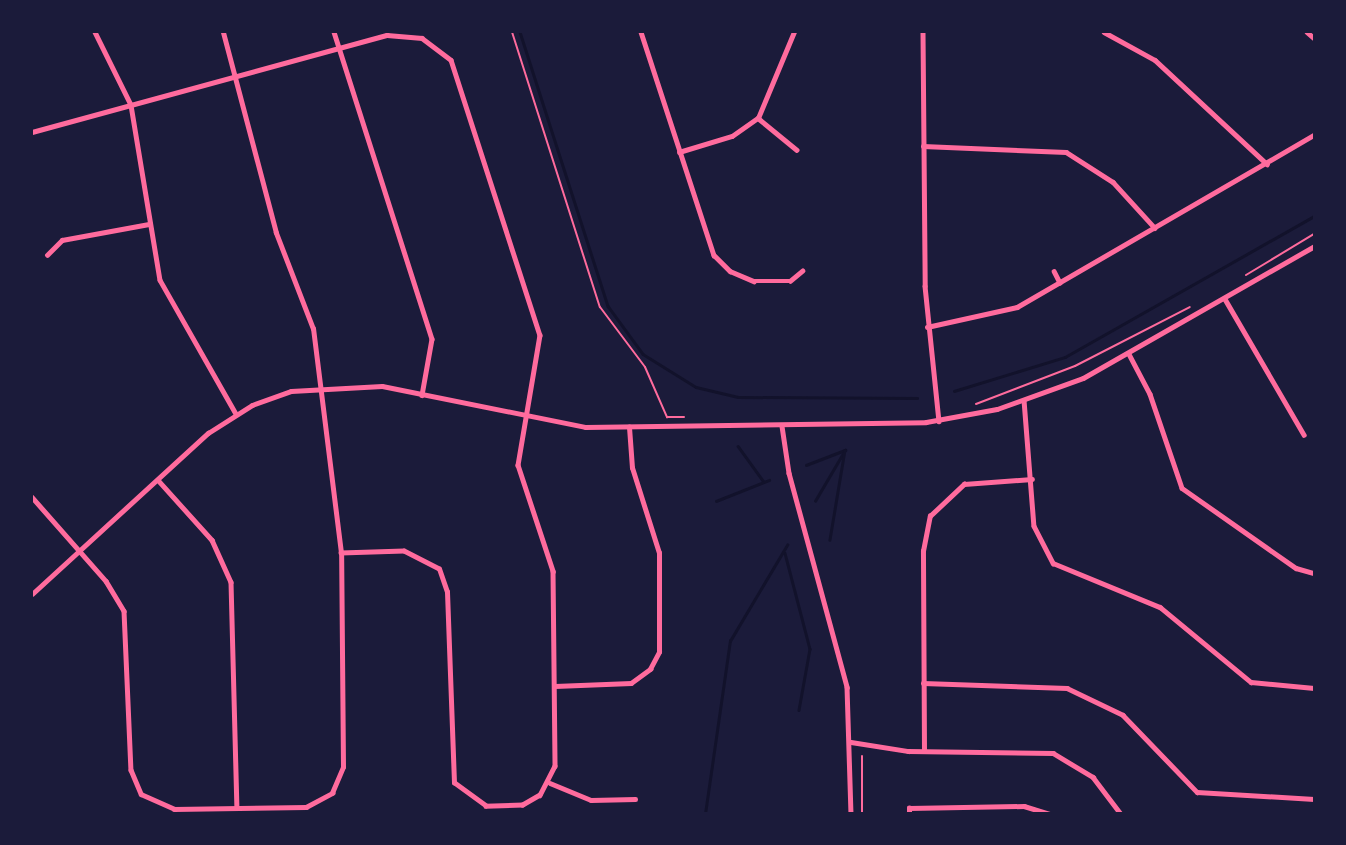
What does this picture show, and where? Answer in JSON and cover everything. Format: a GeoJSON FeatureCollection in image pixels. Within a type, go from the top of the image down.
{"type":"FeatureCollection","features":[{"type":"Feature","properties":{"kind":"street"},"geometry":{"type":"LineString","coordinates":[[95,32],[131,105],[149,224],[165,292],[236,414]]}},
{"type":"Feature","properties":{"kind":"street"},"geometry":{"type":"LineString","coordinates":[[32,496],[114,591],[126,619],[131,773],[138,790],[156,806],[237,808],[314,805],[332,793],[342,775],[341,553],[310,320],[276,233],[223,32]]}},
{"type":"Feature","properties":{"kind":"street"},"geometry":{"type":"LineString","coordinates":[[334,32],[432,339],[422,394]]}},
{"type":"Feature","properties":{"kind":"street"},"geometry":{"type":"LineString","coordinates":[[422,38],[425,32]]}},
{"type":"Feature","properties":{"kind":"street"},"geometry":{"type":"LineString","coordinates":[[641,32],[714,255],[730,271],[758,281],[790,281],[802,271]]}},
{"type":"Feature","properties":{"kind":"street"},"geometry":{"type":"LineString","coordinates":[[679,152],[732,136],[758,118],[794,32]]}},
{"type":"Feature","properties":{"kind":"street"},"geometry":{"type":"LineString","coordinates":[[923,32],[927,327],[939,421]]}},
{"type":"Feature","properties":{"kind":"street"},"geometry":{"type":"LineString","coordinates":[[1104,32],[1155,60],[1267,164]]}},
{"type":"Feature","properties":{"kind":"street"},"geometry":{"type":"LineString","coordinates":[[1307,32],[1314,38]]}},
{"type":"Feature","properties":{"kind":"street"},"geometry":{"type":"LineString","coordinates":[[32,132],[396,34],[422,38],[442,50],[458,74],[535,313],[540,360],[526,419],[518,475],[551,551],[555,686],[550,783],[530,802],[500,807],[471,800],[451,777],[447,592],[439,569],[404,551],[341,553]]}},
{"type":"Feature","properties":{"kind":"street"},"geometry":{"type":"LineString","coordinates":[[758,118],[797,150]]}},
{"type":"Feature","properties":{"kind":"street"},"geometry":{"type":"LineString","coordinates":[[927,327],[1008,310],[1060,283],[1314,135]]}},
{"type":"Feature","properties":{"kind":"street"},"geometry":{"type":"LineString","coordinates":[[923,146],[1066,152],[1114,182],[1155,228]]}},
{"type":"Feature","properties":{"kind":"street"},"geometry":{"type":"LineString","coordinates":[[47,254],[62,240],[149,224]]}},
{"type":"Feature","properties":{"kind":"street"},"geometry":{"type":"LineString","coordinates":[[32,594],[158,480],[236,414],[318,386],[360,384],[422,394],[526,419],[629,427],[939,421],[1024,400],[1129,354],[1314,246]]}},
{"type":"Feature","properties":{"kind":"street"},"geometry":{"type":"LineString","coordinates":[[1054,271],[1060,283]]}},
{"type":"Feature","properties":{"kind":"street"},"geometry":{"type":"LineString","coordinates":[[1225,299],[1304,435]]}},
{"type":"Feature","properties":{"kind":"street"},"geometry":{"type":"LineString","coordinates":[[1129,354],[1150,394],[1182,488],[1296,568],[1314,573]]}},
{"type":"Feature","properties":{"kind":"street"},"geometry":{"type":"LineString","coordinates":[[1024,400],[1037,537],[1059,568],[1160,607],[1251,682],[1314,688]]}},
{"type":"Feature","properties":{"kind":"street"},"geometry":{"type":"LineString","coordinates":[[782,426],[789,473],[847,687],[851,814]]}},
{"type":"Feature","properties":{"kind":"street"},"geometry":{"type":"LineString","coordinates":[[555,686],[631,683],[650,670],[659,652],[659,553],[632,468],[629,427]]}},
{"type":"Feature","properties":{"kind":"street"},"geometry":{"type":"LineString","coordinates":[[924,751],[923,551],[932,512],[971,482],[1032,479]]}},
{"type":"Feature","properties":{"kind":"street"},"geometry":{"type":"LineString","coordinates":[[158,480],[212,540],[231,582],[237,808]]}},
{"type":"Feature","properties":{"kind":"street"},"geometry":{"type":"LineString","coordinates":[[923,683],[1067,688],[1123,715],[1197,792],[1314,799]]}},
{"type":"Feature","properties":{"kind":"street"},"geometry":{"type":"LineString","coordinates":[[850,742],[924,751],[1030,750],[1063,757],[1093,776],[1121,814]]}},
{"type":"Feature","properties":{"kind":"street"},"geometry":{"type":"LineString","coordinates":[[550,783],[591,800],[635,799]]}},
{"type":"Feature","properties":{"kind":"street"},"geometry":{"type":"LineString","coordinates":[[909,811],[1024,806],[1051,814]]}},
{"type":"Feature","properties":{"kind":"path"},"geometry":{"type":"LineString","coordinates":[[512,32],[600,307],[645,367],[667,417],[697,417]]}},
{"type":"Feature","properties":{"kind":"path"},"geometry":{"type":"LineString","coordinates":[[1240,280],[1314,234]]}},
{"type":"Feature","properties":{"kind":"path"},"geometry":{"type":"LineString","coordinates":[[972,406],[1075,366],[1197,304]]}},
{"type":"Feature","properties":{"kind":"path"},"geometry":{"type":"LineString","coordinates":[[862,756],[862,814]]}},
{"type":"Feature","properties":{"kind":"waterway"},"geometry":{"type":"LineString","coordinates":[[520,32],[608,306],[643,354],[696,387],[738,397],[917,398]]}},
{"type":"Feature","properties":{"kind":"waterway"},"geometry":{"type":"LineString","coordinates":[[954,391],[1065,357],[1314,216]]}},
{"type":"Feature","properties":{"kind":"waterway"},"geometry":{"type":"LineString","coordinates":[[738,446],[764,482]]}},
{"type":"Feature","properties":{"kind":"waterway"},"geometry":{"type":"LineString","coordinates":[[806,465],[845,450]]}},
{"type":"Feature","properties":{"kind":"waterway"},"geometry":{"type":"LineString","coordinates":[[815,501],[845,450],[830,540]]}},
{"type":"Feature","properties":{"kind":"waterway"},"geometry":{"type":"LineString","coordinates":[[716,501],[769,480]]}},
{"type":"Feature","properties":{"kind":"waterway"},"geometry":{"type":"LineString","coordinates":[[705,814],[730,641],[787,545]]}},
{"type":"Feature","properties":{"kind":"waterway"},"geometry":{"type":"LineString","coordinates":[[785,553],[810,649],[799,710]]}}]}
